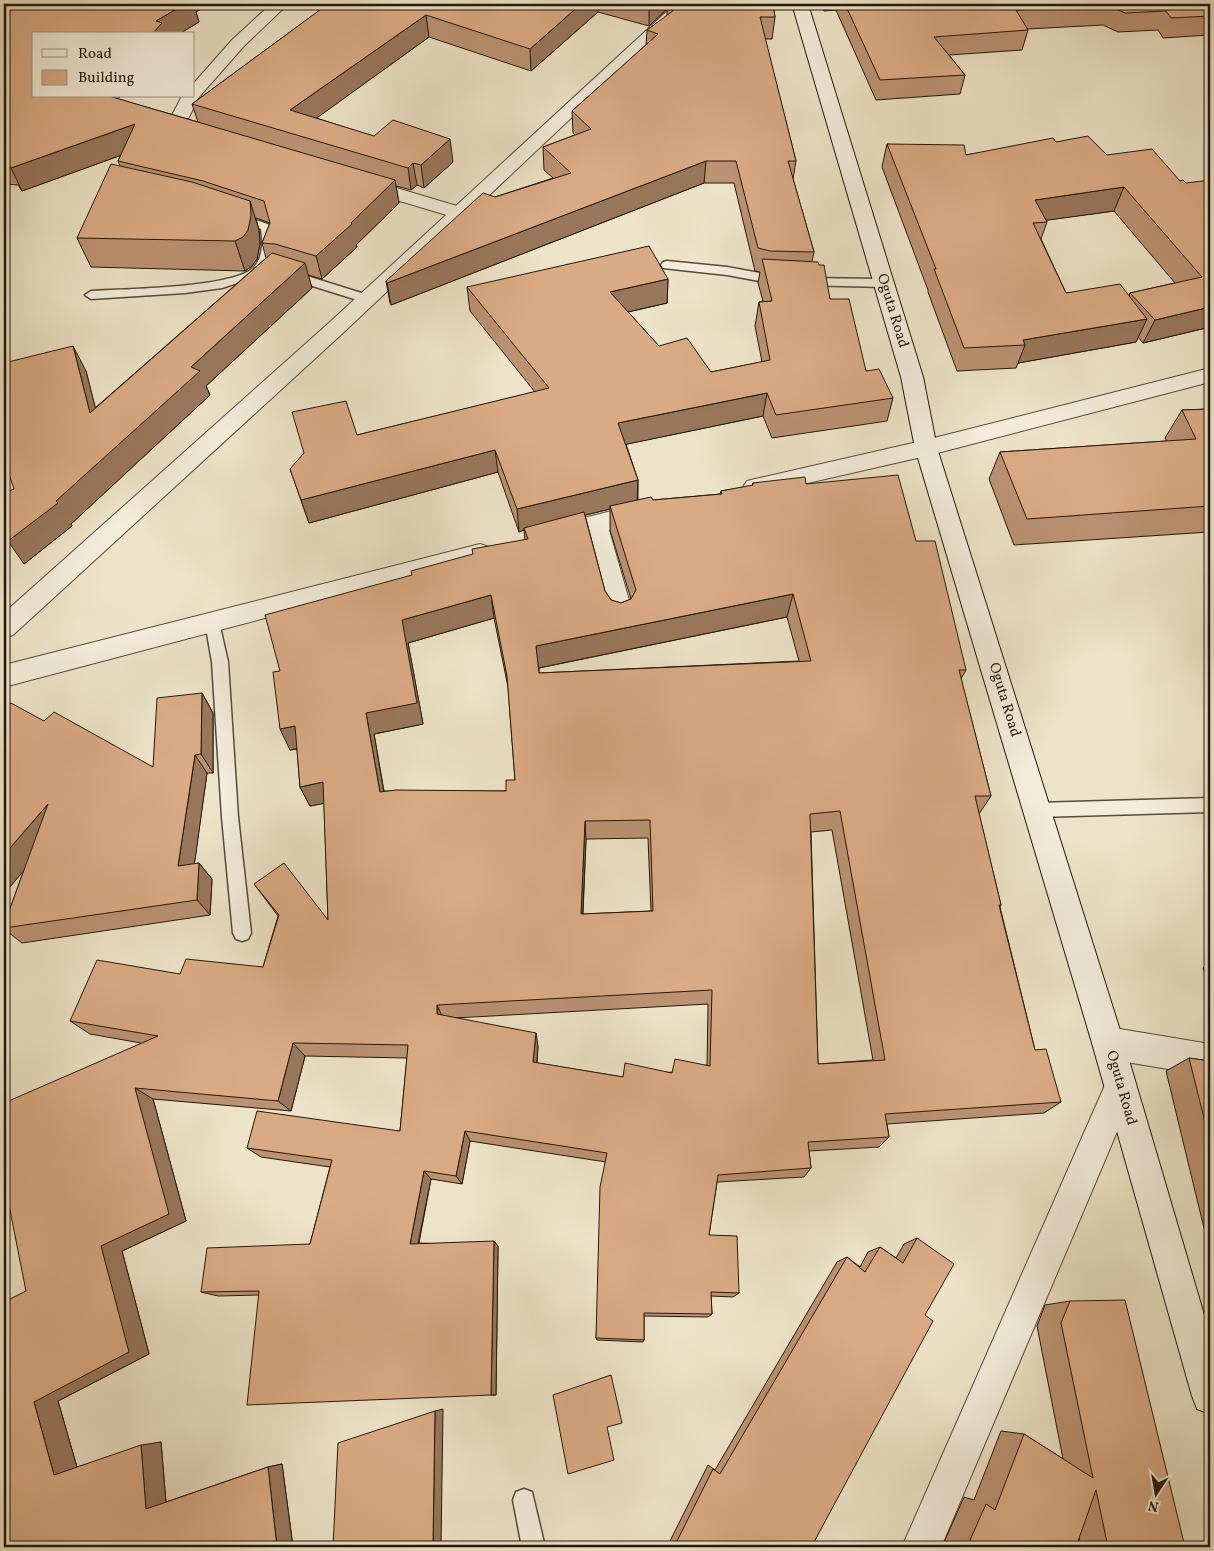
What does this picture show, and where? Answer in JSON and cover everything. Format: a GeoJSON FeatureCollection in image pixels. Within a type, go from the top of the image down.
{"type":"FeatureCollection","features":[{"type":"Feature","properties":{"kind":"street"},"geometry":{"type":"LineString","coordinates":[[195,92],[238,43],[280,4]]}},
{"type":"Feature","properties":{"kind":"street"},"geometry":{"type":"LineString","coordinates":[[4,628],[367,300],[684,4]]}},
{"type":"Feature","properties":{"kind":"street","name":"Oguta Road"},"geometry":{"type":"LineString","coordinates":[[800,4],[912,377],[926,448],[1108,1043],[1210,1396]]}},
{"type":"Feature","properties":{"kind":"street"},"geometry":{"type":"LineString","coordinates":[[190,98],[178,121],[183,130],[221,141]]}},
{"type":"Feature","properties":{"kind":"street"},"geometry":{"type":"LineString","coordinates":[[346,178],[460,213]]}},
{"type":"Feature","properties":{"kind":"street"},"geometry":{"type":"LineString","coordinates":[[737,491],[926,448],[1210,375]]}},
{"type":"Feature","properties":{"kind":"street"},"geometry":{"type":"LineString","coordinates":[[528,541],[670,506]]}},
{"type":"Feature","properties":{"kind":"street"},"geometry":{"type":"LineString","coordinates":[[595,523],[620,614]]}},
{"type":"Feature","properties":{"kind":"street"},"geometry":{"type":"LineString","coordinates":[[4,676],[499,548]]}},
{"type":"Feature","properties":{"kind":"street"},"geometry":{"type":"LineString","coordinates":[[1108,1043],[1210,1060]]}},
{"type":"Feature","properties":{"kind":"street"},"geometry":{"type":"LineString","coordinates":[[921,1547],[1120,1087]]}},
{"type":"Feature","properties":{"kind":"lane"},"geometry":{"type":"LineString","coordinates":[[222,213],[239,216],[266,227],[269,246],[259,270]]}},
{"type":"Feature","properties":{"kind":"lane"},"geometry":{"type":"LineString","coordinates":[[667,265],[727,271],[767,280],[884,283]]}},
{"type":"Feature","properties":{"kind":"lane"},"geometry":{"type":"LineString","coordinates":[[90,295],[185,289],[222,284],[247,277],[259,270],[277,271],[367,300]]}},
{"type":"Feature","properties":{"kind":"lane"},"geometry":{"type":"LineString","coordinates":[[212,622],[220,662],[230,817],[242,933]]}},
{"type":"Feature","properties":{"kind":"lane"},"geometry":{"type":"LineString","coordinates":[[1037,810],[1210,806]]}},
{"type":"Feature","properties":{"kind":"lane"},"geometry":{"type":"LineString","coordinates":[[524,1500],[534,1547]]}},
{"type":"Feature","properties":{"kind":"building"},"geometry":{"type":"Polygon","coordinates":[[[4,4],[185,4],[156,21],[162,23],[154,32],[32,32],[32,98],[116,98],[395,180],[352,224],[316,256],[275,244],[262,243],[270,223],[264,201],[203,181],[118,161],[135,124],[11,168],[7,162],[4,162],[4,4]]]}},
{"type":"Feature","properties":{"kind":"building"},"geometry":{"type":"Polygon","coordinates":[[[328,4],[581,4],[530,49],[426,15],[290,110],[374,136],[393,120],[450,139],[421,165],[413,163],[408,168],[192,104],[328,4]]]}},
{"type":"Feature","properties":{"kind":"building"},"geometry":{"type":"Polygon","coordinates":[[[672,4],[773,4],[775,17],[760,17],[796,161],[788,161],[814,252],[770,251],[758,248],[736,161],[706,161],[387,283],[386,281],[483,193],[495,197],[571,173],[543,147],[591,129],[572,111],[658,34],[647,30],[674,10],[667,9],[672,4]]]}},
{"type":"Feature","properties":{"kind":"building"},"geometry":{"type":"Polygon","coordinates":[[[845,4],[1210,4],[1210,16],[1171,18],[1166,11],[1125,13],[1110,6],[1016,10],[1028,30],[934,37],[965,75],[880,80],[845,4]]]}},
{"type":"Feature","properties":{"kind":"building"},"geometry":{"type":"Polygon","coordinates":[[[1088,136],[1107,155],[1152,149],[1180,181],[1183,180],[1186,183],[1210,180],[1210,307],[1155,320],[1130,293],[1202,277],[1124,187],[1035,200],[1047,222],[1033,223],[1066,293],[1120,284],[1147,319],[1023,340],[1025,345],[964,348],[934,269],[936,269],[887,144],[964,145],[966,155],[1053,138],[1056,142],[1088,136]]]}},
{"type":"Feature","properties":{"kind":"building"},"geometry":{"type":"Polygon","coordinates":[[[111,164],[192,182],[250,201],[251,215],[248,230],[243,237],[235,241],[77,238],[111,164]]]}},
{"type":"Feature","properties":{"kind":"building"},"geometry":{"type":"Polygon","coordinates":[[[649,246],[668,279],[610,292],[659,346],[687,338],[711,372],[770,360],[759,302],[772,301],[762,259],[818,262],[819,265],[824,265],[830,299],[849,299],[866,371],[879,369],[893,398],[776,415],[767,393],[618,423],[638,480],[517,509],[495,450],[301,500],[290,469],[304,453],[292,412],[346,401],[357,435],[549,388],[467,287],[649,246]]]}},
{"type":"Feature","properties":{"kind":"building"},"geometry":{"type":"Polygon","coordinates":[[[272,253],[305,263],[191,367],[200,371],[56,501],[58,503],[8,541],[4,531],[4,493],[14,489],[4,459],[4,363],[73,346],[90,413],[272,253]]]}},
{"type":"Feature","properties":{"kind":"building"},"geometry":{"type":"Polygon","coordinates":[[[1210,409],[1210,506],[1027,519],[1000,452],[1196,439],[1182,410],[1210,409]]]}},
{"type":"Feature","properties":{"kind":"building"},"geometry":{"type":"Polygon","coordinates":[[[898,475],[916,541],[935,541],[966,670],[959,670],[991,796],[975,796],[1001,905],[999,905],[1035,1050],[1046,1049],[1061,1102],[885,1114],[889,1137],[808,1142],[811,1168],[718,1175],[709,1235],[737,1236],[739,1293],[711,1292],[712,1314],[644,1313],[644,1340],[596,1338],[600,1187],[607,1153],[465,1131],[456,1176],[424,1171],[410,1244],[494,1241],[491,1395],[247,1405],[259,1291],[201,1292],[207,1248],[310,1244],[332,1160],[247,1148],[257,1111],[400,1131],[408,1045],[293,1043],[278,1101],[135,1088],[169,1214],[101,1246],[129,1352],[34,1402],[54,1475],[141,1445],[146,1509],[268,1467],[277,1547],[4,1547],[4,1302],[26,1291],[4,1180],[4,1103],[158,1036],[70,1021],[97,960],[180,974],[186,959],[263,967],[279,915],[254,884],[284,863],[328,920],[323,782],[300,787],[295,726],[280,729],[273,672],[280,671],[265,615],[412,575],[411,571],[473,554],[472,549],[528,539],[524,528],[584,512],[605,591],[611,600],[621,603],[631,599],[636,590],[610,506],[651,497],[653,500],[722,494],[721,491],[753,485],[753,483],[805,477],[806,484],[898,475]],[[793,594],[536,646],[539,673],[811,661],[793,594]],[[491,595],[402,620],[417,703],[366,713],[380,792],[396,790],[506,791],[506,780],[515,780],[507,676],[491,595]],[[840,811],[810,814],[818,1064],[885,1060],[840,811]],[[650,820],[585,821],[581,914],[653,911],[650,820]],[[712,990],[437,1005],[437,1014],[536,1033],[533,1062],[623,1077],[625,1063],[672,1073],[675,1059],[710,1066],[712,990]]]}},
{"type":"Feature","properties":{"kind":"building"},"geometry":{"type":"Polygon","coordinates":[[[202,693],[201,754],[195,755],[178,866],[199,863],[197,900],[4,928],[48,804],[4,855],[4,710],[11,703],[44,721],[54,712],[153,767],[157,698],[202,693]]]}},
{"type":"Feature","properties":{"kind":"building"},"geometry":{"type":"Polygon","coordinates":[[[1189,1058],[1210,1061],[1210,1142],[1189,1058]]]}},
{"type":"Feature","properties":{"kind":"building"},"geometry":{"type":"Polygon","coordinates":[[[917,1238],[954,1264],[925,1315],[933,1321],[814,1542],[816,1544],[815,1547],[674,1547],[713,1469],[720,1474],[847,1257],[865,1272],[880,1247],[903,1263],[917,1238]]]}},
{"type":"Feature","properties":{"kind":"building"},"geometry":{"type":"Polygon","coordinates":[[[1125,1300],[1185,1547],[1108,1547],[1096,1490],[1076,1547],[967,1547],[986,1504],[995,1510],[1024,1434],[1093,1478],[1061,1323],[1070,1301],[1125,1300]]]}},
{"type":"Feature","properties":{"kind":"building"},"geometry":{"type":"Polygon","coordinates":[[[611,1375],[622,1423],[607,1427],[614,1460],[568,1474],[553,1395],[611,1375]]]}},
{"type":"Feature","properties":{"kind":"building"},"geometry":{"type":"Polygon","coordinates":[[[435,1411],[433,1547],[333,1547],[338,1443],[435,1411]]]}}]}
